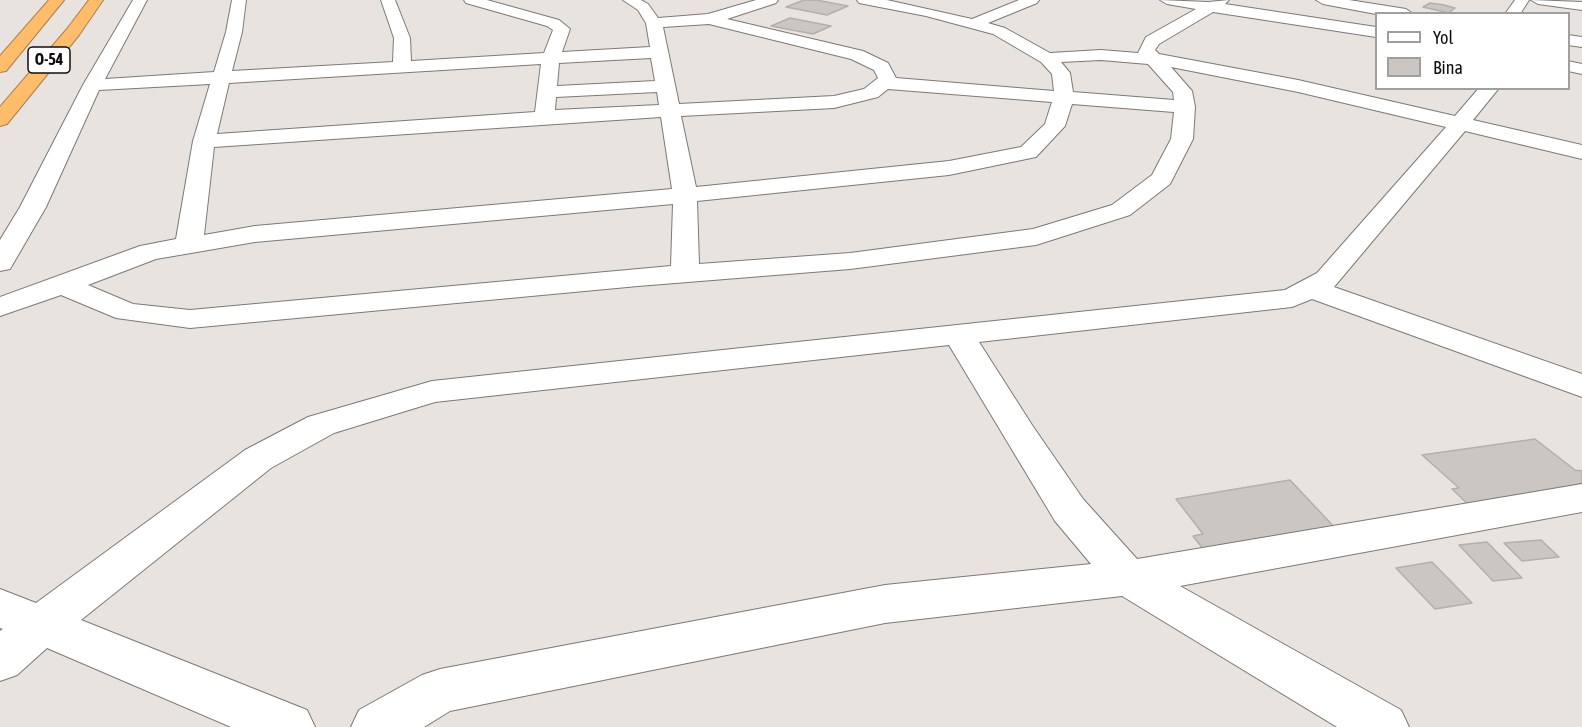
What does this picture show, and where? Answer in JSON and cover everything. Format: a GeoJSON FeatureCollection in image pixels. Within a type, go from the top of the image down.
{"type":"FeatureCollection","features":[{"type":"Feature","properties":{"kind":"highway","name":"O-54"},"geometry":{"type":"LineString","coordinates":[[0,67],[57,0]]}},
{"type":"Feature","properties":{"kind":"highway","name":"O-54"},"geometry":{"type":"LineString","coordinates":[[0,120],[73,32],[96,0]]}},
{"type":"Feature","properties":{"kind":"street"},"geometry":{"type":"LineString","coordinates":[[0,263],[33,207],[92,85],[140,0]]}},
{"type":"Feature","properties":{"kind":"street"},"geometry":{"type":"LineString","coordinates":[[189,245],[204,141],[234,32],[239,0]]}},
{"type":"Feature","properties":{"kind":"street"},"geometry":{"type":"LineString","coordinates":[[388,0],[402,38],[402,68]]}},
{"type":"Feature","properties":{"kind":"street"},"geometry":{"type":"LineString","coordinates":[[471,0],[537,18],[562,29],[551,58],[544,117]]}},
{"type":"Feature","properties":{"kind":"street"},"geometry":{"type":"LineString","coordinates":[[654,23],[709,19],[771,0]]}},
{"type":"Feature","properties":{"kind":"street"},"geometry":{"type":"LineString","coordinates":[[0,307],[150,252],[189,245],[255,234],[685,195],[948,168],[1028,152],[1055,126],[1064,97],[1061,73],[1047,58],[999,31],[864,0]]}},
{"type":"Feature","properties":{"kind":"street"},"geometry":{"type":"LineString","coordinates":[[973,24],[1032,0]]}},
{"type":"Feature","properties":{"kind":"street"},"geometry":{"type":"LineString","coordinates":[[1167,0],[1215,3],[1375,32]]}},
{"type":"Feature","properties":{"kind":"street"},"geometry":{"type":"LineString","coordinates":[[1323,0],[1394,12]]}},
{"type":"Feature","properties":{"kind":"street"},"geometry":{"type":"LineString","coordinates":[[1538,0],[1582,6]]}},
{"type":"Feature","properties":{"kind":"street"},"geometry":{"type":"LineString","coordinates":[[636,1],[654,23],[670,110],[685,195],[685,273]]}},
{"type":"Feature","properties":{"kind":"street"},"geometry":{"type":"LineString","coordinates":[[0,285],[50,288],[127,312],[190,320],[685,273],[850,261],[1036,237],[1121,210],[1162,179],[1182,139],[1185,107],[1182,91],[1146,51],[1152,41],[1215,3]]}},
{"type":"Feature","properties":{"kind":"street"},"geometry":{"type":"LineString","coordinates":[[709,19],[866,58],[882,67],[886,72],[885,83]]}},
{"type":"Feature","properties":{"kind":"street"},"geometry":{"type":"LineString","coordinates":[[92,85],[659,52]]}},
{"type":"Feature","properties":{"kind":"street"},"geometry":{"type":"LineString","coordinates":[[1047,58],[1101,55],[1155,59],[1298,86],[1582,152]]}},
{"type":"Feature","properties":{"kind":"street"},"geometry":{"type":"LineString","coordinates":[[204,141],[544,117],[834,102],[871,93],[885,83],[1185,107]]}},
{"type":"Feature","properties":{"kind":"street"},"geometry":{"type":"LineString","coordinates":[[547,92],[665,86]]}},
{"type":"Feature","properties":{"kind":"street"},"geometry":{"type":"LineString","coordinates":[[0,660],[21,616],[258,459],[321,424],[432,392],[1292,298],[1327,279],[1488,90]]}},
{"type":"Feature","properties":{"kind":"street"},"geometry":{"type":"LineString","coordinates":[[1310,288],[1582,386]]}},
{"type":"Feature","properties":{"kind":"street"},"geometry":{"type":"LineString","coordinates":[[959,335],[1019,434],[1069,510],[1128,578],[1383,727]]}},
{"type":"Feature","properties":{"kind":"street"},"geometry":{"type":"LineString","coordinates":[[377,727],[440,691],[885,604],[1128,578],[1582,498]]}},
{"type":"Feature","properties":{"kind":"street"},"geometry":{"type":"LineString","coordinates":[[21,616],[290,727]]}},
{"type":"Feature","properties":{"kind":"building"},"geometry":{"type":"Polygon","coordinates":[[[804,0],[848,6],[827,15],[786,7],[804,0]]]}},
{"type":"Feature","properties":{"kind":"building"},"geometry":{"type":"Polygon","coordinates":[[[1430,3],[1455,8],[1450,12],[1445,12],[1423,7],[1430,3]]]}},
{"type":"Feature","properties":{"kind":"building"},"geometry":{"type":"Polygon","coordinates":[[[790,18],[831,26],[813,34],[771,26],[790,18]]]}},
{"type":"Feature","properties":{"kind":"building"},"geometry":{"type":"Polygon","coordinates":[[[1535,439],[1575,470],[1582,471],[1582,490],[1471,507],[1452,489],[1459,488],[1422,455],[1535,439]]]}},
{"type":"Feature","properties":{"kind":"building"},"geometry":{"type":"Polygon","coordinates":[[[1290,480],[1338,531],[1207,554],[1193,536],[1203,534],[1176,499],[1290,480]]]}},
{"type":"Feature","properties":{"kind":"building"},"geometry":{"type":"Polygon","coordinates":[[[1541,540],[1559,557],[1522,561],[1504,543],[1541,540]]]}},
{"type":"Feature","properties":{"kind":"building"},"geometry":{"type":"Polygon","coordinates":[[[1487,542],[1522,578],[1493,581],[1459,545],[1487,542]]]}},
{"type":"Feature","properties":{"kind":"building"},"geometry":{"type":"Polygon","coordinates":[[[1432,562],[1472,603],[1435,609],[1396,568],[1432,562]]]}}]}
